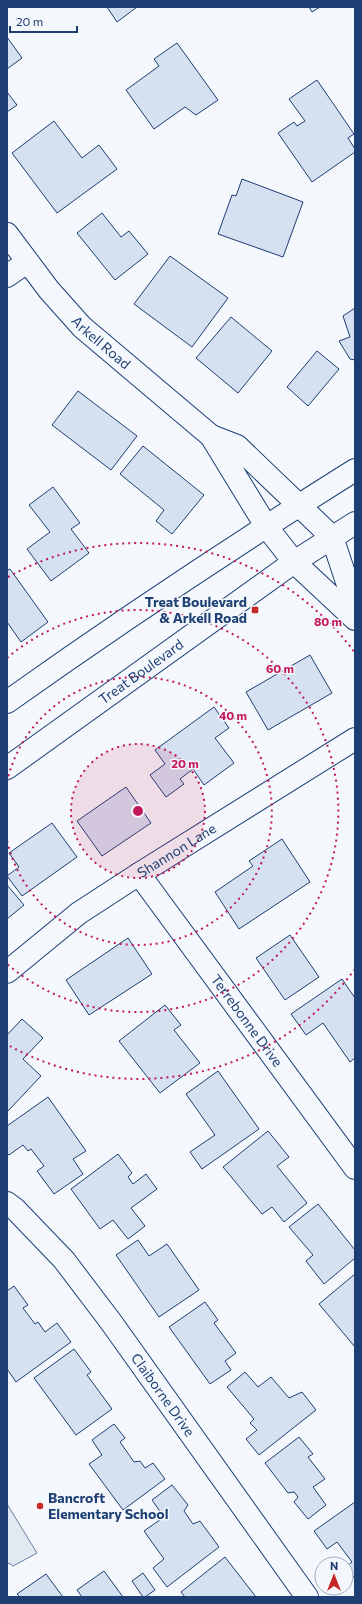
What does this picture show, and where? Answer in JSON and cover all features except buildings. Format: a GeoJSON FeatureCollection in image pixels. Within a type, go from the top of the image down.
{"type":"FeatureCollection","features":[{"type":"Feature","properties":{"kind":"street","name":"Arkell Road"},"geometry":{"type":"LineString","coordinates":[[7,234],[49,290],[82,327],[211,436],[266,526],[294,562],[355,619]]}},
{"type":"Feature","properties":{"kind":"street"},"geometry":{"type":"LineString","coordinates":[[7,276],[27,262]]}},
{"type":"Feature","properties":{"kind":"street","name":"Arkell Road"},"geometry":{"type":"LineString","coordinates":[[211,436],[237,446],[332,537],[355,606]]}},
{"type":"Feature","properties":{"kind":"street"},"geometry":{"type":"LineString","coordinates":[[7,702],[94,640],[266,526],[355,470]]}},
{"type":"Feature","properties":{"kind":"street","name":"Treat Boulevard"},"geometry":{"type":"LineString","coordinates":[[7,768],[294,562],[355,523]]}},
{"type":"Feature","properties":{"kind":"street","name":"Shannon Lane"},"geometry":{"type":"LineString","coordinates":[[7,972],[79,913],[355,740]]}},
{"type":"Feature","properties":{"kind":"street","name":"Terrebonne Drive"},"geometry":{"type":"LineString","coordinates":[[139,874],[355,1168]]}},
{"type":"Feature","properties":{"kind":"street","name":"Claiborne Drive"},"geometry":{"type":"LineString","coordinates":[[7,1203],[15,1209],[64,1260],[111,1322],[307,1597]]}},
{"type":"Feature","properties":{"kind":"shaded area"},"geometry":{"type":"Polygon","coordinates":[[[7,1504],[37,1553],[13,1566],[9,1563],[7,1564],[7,1504]]]}},
{"type":"Feature","properties":{"kind":"place","name":"Treat Boulevard & Arkell Road"},"geometry":{"type":"Point","coordinates":[255,610]}},
{"type":"Feature","properties":{"kind":"place","name":"Bancroft Elementary School"},"geometry":{"type":"Point","coordinates":[40,1506]}}]}
